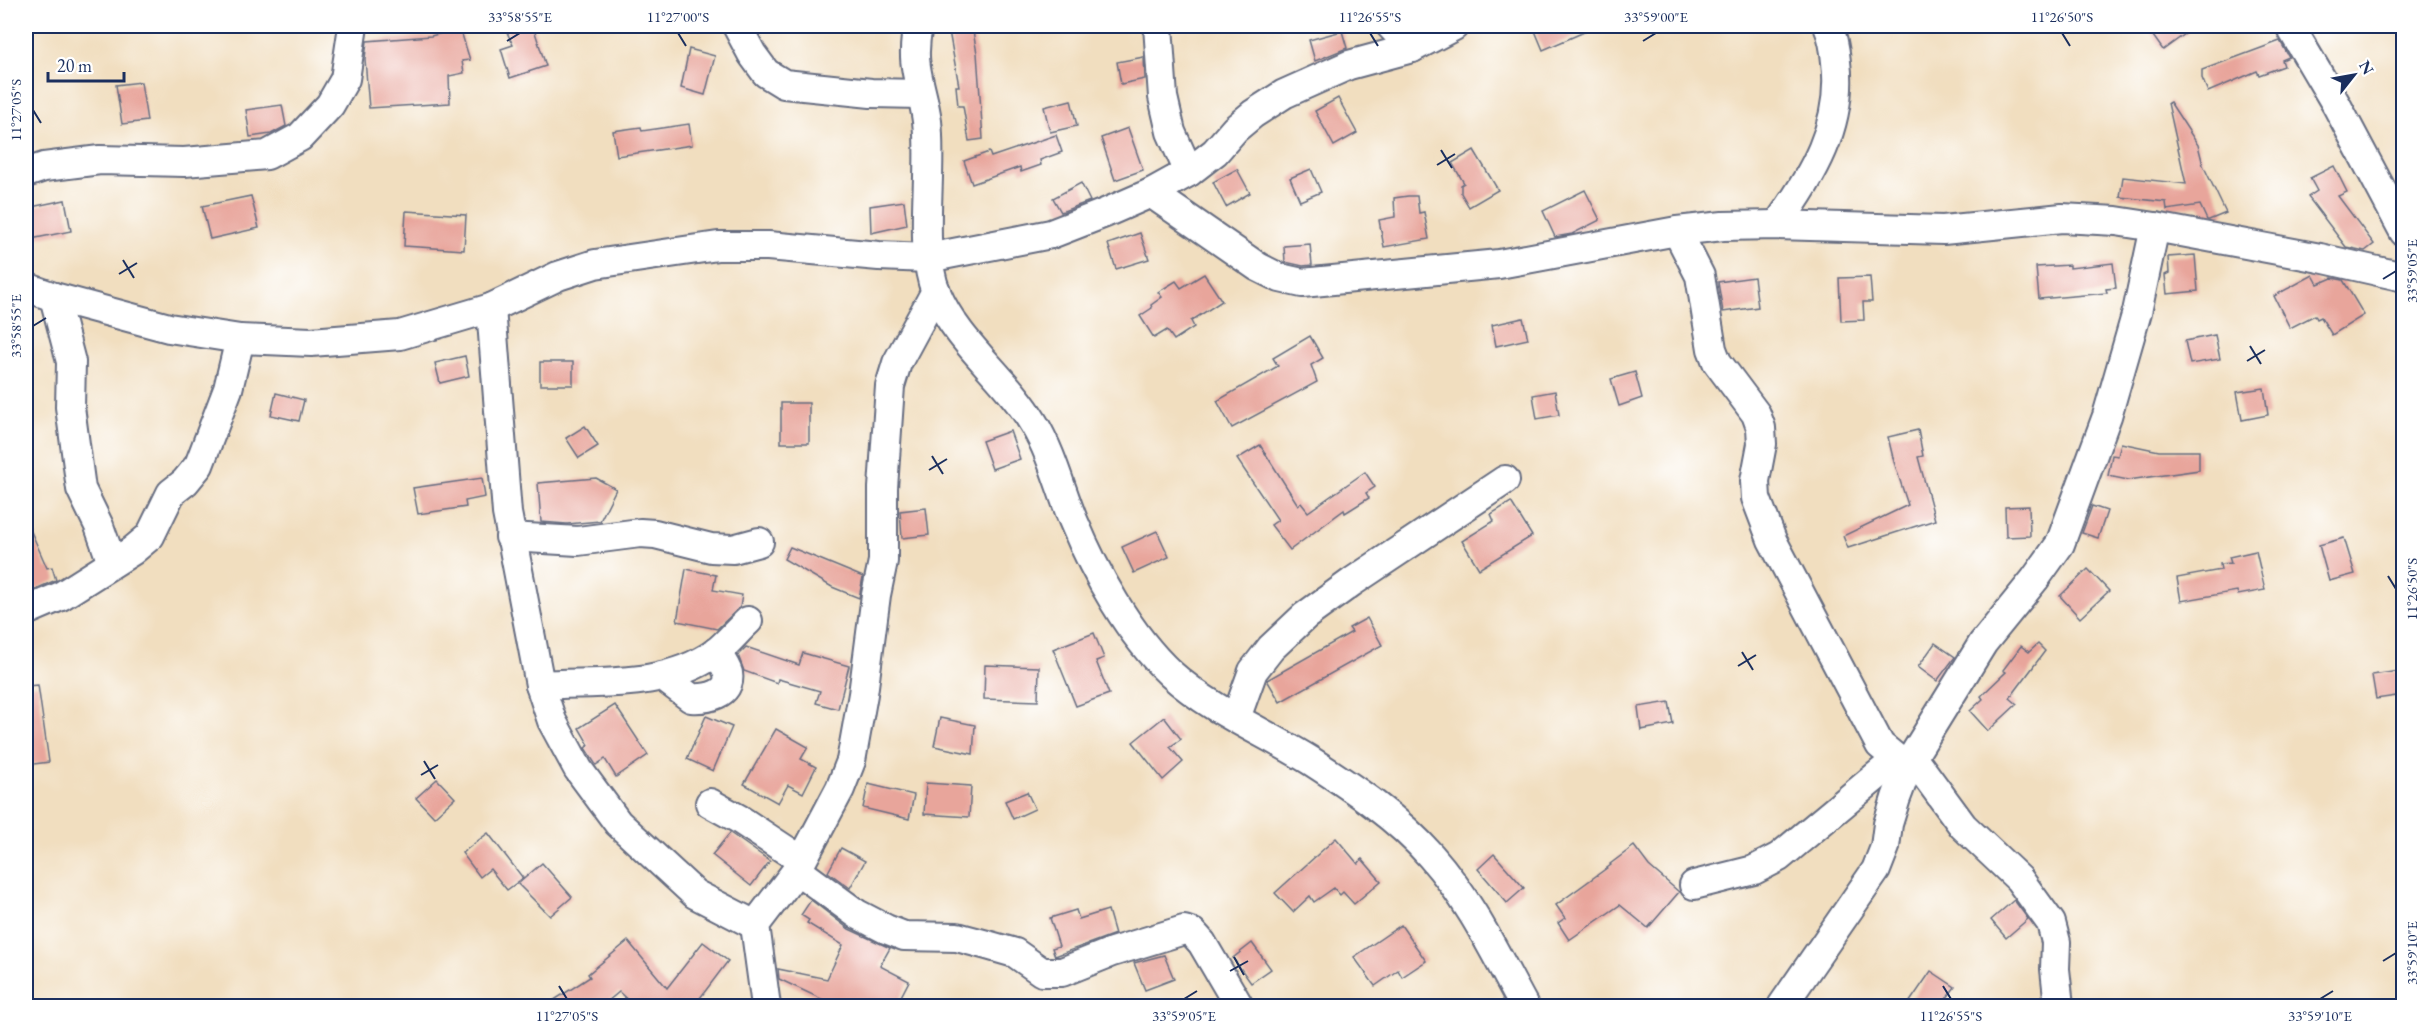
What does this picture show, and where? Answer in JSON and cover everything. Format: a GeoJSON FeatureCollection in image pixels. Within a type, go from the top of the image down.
{"type":"FeatureCollection","features":[{"type":"Feature","properties":{"kind":"street"},"geometry":{"type":"LineString","coordinates":[[26,173],[44,167],[100,160],[184,162],[267,155],[300,137],[330,105],[345,79],[353,26]]}},
{"type":"Feature","properties":{"kind":"street"},"geometry":{"type":"LineString","coordinates":[[737,26],[752,54],[766,73],[784,84],[871,93],[921,94]]}},
{"type":"Feature","properties":{"kind":"street"},"geometry":{"type":"LineString","coordinates":[[918,26],[914,46],[915,74],[927,120],[928,258],[936,291],[955,327],[1011,390],[1035,425],[1048,449],[1073,519],[1117,605],[1145,644],[1170,673],[1202,699],[1310,760],[1365,798],[1430,854],[1465,901],[1524,1006]]}},
{"type":"Feature","properties":{"kind":"street"},"geometry":{"type":"LineString","coordinates":[[1158,26],[1163,97],[1171,132],[1189,172]]}},
{"type":"Feature","properties":{"kind":"street"},"geometry":{"type":"LineString","coordinates":[[1392,26],[1412,48]]}},
{"type":"Feature","properties":{"kind":"street"},"geometry":{"type":"LineString","coordinates":[[26,287],[54,297],[169,328],[240,339],[311,342],[400,335],[491,308],[558,276],[595,264],[718,246],[768,246],[928,258],[1051,234],[1151,193],[1189,172],[1215,152],[1235,129],[1253,114],[1284,94],[1349,65],[1412,48],[1454,26]]}},
{"type":"Feature","properties":{"kind":"street"},"geometry":{"type":"LineString","coordinates":[[1776,225],[1807,179],[1832,123],[1837,96],[1837,72],[1828,26]]}},
{"type":"Feature","properties":{"kind":"street"},"geometry":{"type":"LineString","coordinates":[[2290,26],[2352,133],[2403,232]]}},
{"type":"Feature","properties":{"kind":"street"},"geometry":{"type":"LineString","coordinates":[[1151,193],[1258,267],[1280,278],[1302,283],[1499,264],[1677,231],[1776,225],[1943,230],[2062,218],[2116,221],[2155,227],[2320,258],[2403,277]]}},
{"type":"Feature","properties":{"kind":"street"},"geometry":{"type":"LineString","coordinates":[[1694,885],[1754,870],[1779,857],[1904,760],[1937,721],[1983,643],[2060,544],[2107,416],[2139,301],[2155,227]]}},
{"type":"Feature","properties":{"kind":"street"},"geometry":{"type":"LineString","coordinates":[[1677,231],[1700,276],[1712,349],[1717,362],[1756,414],[1761,428],[1762,444],[1755,481],[1756,498],[1763,519],[1795,586],[1827,640],[1852,695],[1875,736],[1888,753],[1904,760],[1929,778],[1963,826],[2019,879],[2051,923],[2056,942],[2055,969],[2059,1006]]}},
{"type":"Feature","properties":{"kind":"street"},"geometry":{"type":"LineString","coordinates":[[766,1006],[755,925],[799,865],[840,789],[851,761],[862,704],[876,595],[884,561],[883,488],[890,386],[897,363],[936,291]]}},
{"type":"Feature","properties":{"kind":"street"},"geometry":{"type":"LineString","coordinates":[[54,297],[71,362],[70,407],[81,489],[99,526],[112,563]]}},
{"type":"Feature","properties":{"kind":"street"},"geometry":{"type":"LineString","coordinates":[[491,308],[510,537],[540,684],[552,721],[578,769],[618,823],[695,894],[755,925]]}},
{"type":"Feature","properties":{"kind":"street"},"geometry":{"type":"LineString","coordinates":[[26,611],[61,596],[132,551],[150,536],[171,493],[185,482],[199,465],[228,388],[240,339]]}},
{"type":"Feature","properties":{"kind":"street"},"geometry":{"type":"LineString","coordinates":[[1236,718],[1253,671],[1271,648],[1305,616],[1505,480]]}},
{"type":"Feature","properties":{"kind":"street"},"geometry":{"type":"LineString","coordinates":[[510,537],[578,541],[640,533],[655,534],[711,548],[733,549],[759,542]]}},
{"type":"Feature","properties":{"kind":"street"},"geometry":{"type":"LineString","coordinates":[[540,684],[632,681],[662,676],[692,665],[716,652],[748,621]]}},
{"type":"Feature","properties":{"kind":"street"},"geometry":{"type":"LineString","coordinates":[[662,676],[691,698],[711,698],[721,692],[728,681],[728,671],[716,652]]}},
{"type":"Feature","properties":{"kind":"street"},"geometry":{"type":"LineString","coordinates":[[1782,1006],[1876,870],[1885,848],[1888,824],[1904,760]]}},
{"type":"Feature","properties":{"kind":"street"},"geometry":{"type":"LineString","coordinates":[[710,803],[739,819],[857,914],[904,936],[957,937],[1016,953],[1042,972],[1062,972],[1112,952],[1184,930],[1193,933],[1202,943],[1239,1006]]}},
{"type":"Feature","properties":{"kind":"building"},"geometry":{"type":"Polygon","coordinates":[[[504,26],[533,26],[546,66],[510,78],[501,49],[513,45],[504,26]]]}},
{"type":"Feature","properties":{"kind":"building"},"geometry":{"type":"Polygon","coordinates":[[[972,26],[977,53],[983,139],[969,141],[963,106],[958,106],[956,86],[959,86],[949,31],[972,26]]]}},
{"type":"Feature","properties":{"kind":"building"},"geometry":{"type":"Polygon","coordinates":[[[1533,26],[1598,26],[1543,50],[1533,26]]]}},
{"type":"Feature","properties":{"kind":"building"},"geometry":{"type":"Polygon","coordinates":[[[2146,26],[2196,26],[2163,50],[2146,26]]]}},
{"type":"Feature","properties":{"kind":"building"},"geometry":{"type":"Polygon","coordinates":[[[460,28],[470,60],[462,61],[464,73],[449,76],[450,103],[369,108],[365,59],[367,41],[431,36],[460,28]]]}},
{"type":"Feature","properties":{"kind":"building"},"geometry":{"type":"Polygon","coordinates":[[[1342,31],[1347,48],[1315,61],[1309,40],[1342,31]]]}},
{"type":"Feature","properties":{"kind":"building"},"geometry":{"type":"Polygon","coordinates":[[[2280,41],[2289,57],[2282,60],[2284,66],[2259,75],[2257,71],[2208,92],[2202,78],[2202,70],[2280,41]]]}},
{"type":"Feature","properties":{"kind":"building"},"geometry":{"type":"Polygon","coordinates":[[[689,49],[715,56],[705,95],[681,88],[689,49]]]}},
{"type":"Feature","properties":{"kind":"building"},"geometry":{"type":"Polygon","coordinates":[[[1144,57],[1145,79],[1121,84],[1117,62],[1144,57]]]}},
{"type":"Feature","properties":{"kind":"building"},"geometry":{"type":"Polygon","coordinates":[[[141,82],[147,121],[122,124],[116,85],[141,82]]]}},
{"type":"Feature","properties":{"kind":"building"},"geometry":{"type":"Polygon","coordinates":[[[1338,98],[1357,133],[1334,146],[1315,111],[1338,98]]]}},
{"type":"Feature","properties":{"kind":"building"},"geometry":{"type":"Polygon","coordinates":[[[1071,100],[1077,126],[1050,132],[1044,107],[1071,100]]]}},
{"type":"Feature","properties":{"kind":"building"},"geometry":{"type":"Polygon","coordinates":[[[2170,102],[2198,145],[2203,165],[2226,213],[2207,220],[2200,205],[2167,210],[2166,202],[2120,197],[2123,177],[2186,184],[2168,103],[2170,102]]]}},
{"type":"Feature","properties":{"kind":"building"},"geometry":{"type":"Polygon","coordinates":[[[282,105],[286,126],[271,134],[250,137],[246,110],[282,105]]]}},
{"type":"Feature","properties":{"kind":"building"},"geometry":{"type":"Polygon","coordinates":[[[689,124],[692,145],[617,156],[613,131],[641,127],[642,131],[689,124]]]}},
{"type":"Feature","properties":{"kind":"building"},"geometry":{"type":"Polygon","coordinates":[[[1128,128],[1143,170],[1115,180],[1101,138],[1128,128]]]}},
{"type":"Feature","properties":{"kind":"building"},"geometry":{"type":"Polygon","coordinates":[[[1056,135],[1062,152],[1040,160],[1041,165],[1021,172],[1020,167],[972,184],[964,161],[989,152],[991,157],[1056,135]]]}},
{"type":"Feature","properties":{"kind":"building"},"geometry":{"type":"Polygon","coordinates":[[[1474,150],[1498,190],[1469,207],[1461,193],[1461,185],[1464,183],[1452,163],[1474,150]]]}},
{"type":"Feature","properties":{"kind":"building"},"geometry":{"type":"Polygon","coordinates":[[[2334,166],[2347,192],[2338,196],[2374,244],[2365,251],[2346,247],[2308,197],[2317,191],[2310,178],[2334,166]]]}},
{"type":"Feature","properties":{"kind":"building"},"geometry":{"type":"Polygon","coordinates":[[[1237,169],[1250,193],[1226,207],[1213,182],[1237,169]]]}},
{"type":"Feature","properties":{"kind":"building"},"geometry":{"type":"Polygon","coordinates":[[[1311,169],[1321,192],[1300,201],[1290,178],[1311,169]]]}},
{"type":"Feature","properties":{"kind":"building"},"geometry":{"type":"Polygon","coordinates":[[[1081,183],[1090,201],[1061,212],[1053,198],[1081,183]]]}},
{"type":"Feature","properties":{"kind":"building"},"geometry":{"type":"Polygon","coordinates":[[[1585,190],[1600,220],[1572,234],[1555,237],[1543,211],[1585,190]]]}},
{"type":"Feature","properties":{"kind":"building"},"geometry":{"type":"Polygon","coordinates":[[[251,196],[259,228],[210,239],[202,206],[251,196]]]}},
{"type":"Feature","properties":{"kind":"building"},"geometry":{"type":"Polygon","coordinates":[[[1417,196],[1419,213],[1424,212],[1429,239],[1384,247],[1379,220],[1395,217],[1394,198],[1417,196]]]}},
{"type":"Feature","properties":{"kind":"building"},"geometry":{"type":"Polygon","coordinates":[[[65,200],[71,231],[26,240],[26,208],[65,200]]]}},
{"type":"Feature","properties":{"kind":"building"},"geometry":{"type":"Polygon","coordinates":[[[904,201],[907,225],[871,233],[870,206],[904,201]]]}},
{"type":"Feature","properties":{"kind":"building"},"geometry":{"type":"Polygon","coordinates":[[[406,211],[466,215],[464,250],[404,246],[406,211]]]}},
{"type":"Feature","properties":{"kind":"building"},"geometry":{"type":"Polygon","coordinates":[[[1140,233],[1149,259],[1116,269],[1108,244],[1140,233]]]}},
{"type":"Feature","properties":{"kind":"building"},"geometry":{"type":"Polygon","coordinates":[[[1310,244],[1312,265],[1303,266],[1285,262],[1284,246],[1310,244]]]}},
{"type":"Feature","properties":{"kind":"building"},"geometry":{"type":"Polygon","coordinates":[[[2195,255],[2198,291],[2167,294],[2165,275],[2169,273],[2168,257],[2195,255]]]}},
{"type":"Feature","properties":{"kind":"building"},"geometry":{"type":"Polygon","coordinates":[[[2113,263],[2116,288],[2106,289],[2107,293],[2039,299],[2036,267],[2070,265],[2070,268],[2113,263]]]}},
{"type":"Feature","properties":{"kind":"building"},"geometry":{"type":"Polygon","coordinates":[[[1204,274],[1222,301],[1191,321],[1194,327],[1174,340],[1167,330],[1154,338],[1140,316],[1162,297],[1158,292],[1176,281],[1181,288],[1204,274]]]}},
{"type":"Feature","properties":{"kind":"building"},"geometry":{"type":"Polygon","coordinates":[[[2313,275],[2318,284],[2332,278],[2343,280],[2364,315],[2332,335],[2321,317],[2317,319],[2315,315],[2290,328],[2274,296],[2313,275]]]}},
{"type":"Feature","properties":{"kind":"building"},"geometry":{"type":"Polygon","coordinates":[[[1754,277],[1758,307],[1723,312],[1718,282],[1754,277]]]}},
{"type":"Feature","properties":{"kind":"building"},"geometry":{"type":"Polygon","coordinates":[[[1870,277],[1872,302],[1863,302],[1864,320],[1841,321],[1839,278],[1870,277]]]}},
{"type":"Feature","properties":{"kind":"building"},"geometry":{"type":"Polygon","coordinates":[[[1523,318],[1528,339],[1496,346],[1492,325],[1523,318]]]}},
{"type":"Feature","properties":{"kind":"building"},"geometry":{"type":"Polygon","coordinates":[[[2215,335],[2220,359],[2190,364],[2185,341],[2215,335]]]}},
{"type":"Feature","properties":{"kind":"building"},"geometry":{"type":"Polygon","coordinates":[[[1310,336],[1323,358],[1311,365],[1317,382],[1232,428],[1217,401],[1278,366],[1273,358],[1310,336]]]}},
{"type":"Feature","properties":{"kind":"building"},"geometry":{"type":"Polygon","coordinates":[[[465,356],[469,376],[440,383],[435,363],[465,356]]]}},
{"type":"Feature","properties":{"kind":"building"},"geometry":{"type":"Polygon","coordinates":[[[540,362],[573,362],[573,385],[540,385],[540,362]]]}},
{"type":"Feature","properties":{"kind":"building"},"geometry":{"type":"Polygon","coordinates":[[[1635,372],[1642,398],[1619,406],[1611,379],[1635,372]]]}},
{"type":"Feature","properties":{"kind":"building"},"geometry":{"type":"Polygon","coordinates":[[[2264,388],[2268,415],[2242,420],[2237,392],[2264,388]]]}},
{"type":"Feature","properties":{"kind":"building"},"geometry":{"type":"Polygon","coordinates":[[[1555,391],[1559,415],[1537,419],[1533,395],[1555,391]]]}},
{"type":"Feature","properties":{"kind":"building"},"geometry":{"type":"Polygon","coordinates":[[[276,393],[304,400],[299,421],[271,415],[276,393]]]}},
{"type":"Feature","properties":{"kind":"building"},"geometry":{"type":"Polygon","coordinates":[[[781,403],[809,403],[809,443],[781,443],[781,403]]]}},
{"type":"Feature","properties":{"kind":"building"},"geometry":{"type":"Polygon","coordinates":[[[585,426],[598,446],[579,458],[566,438],[585,426]]]}},
{"type":"Feature","properties":{"kind":"building"},"geometry":{"type":"Polygon","coordinates":[[[1918,430],[1923,456],[1918,457],[1935,520],[1848,548],[1843,536],[1908,505],[1888,437],[1918,430]]]}},
{"type":"Feature","properties":{"kind":"building"},"geometry":{"type":"Polygon","coordinates":[[[1010,431],[1020,459],[992,469],[982,441],[1010,431]]]}},
{"type":"Feature","properties":{"kind":"building"},"geometry":{"type":"Polygon","coordinates":[[[2121,443],[2159,451],[2199,451],[2199,470],[2128,480],[2108,476],[2112,455],[2118,456],[2121,443]]]}},
{"type":"Feature","properties":{"kind":"building"},"geometry":{"type":"Polygon","coordinates":[[[1260,445],[1298,505],[1301,503],[1308,512],[1365,472],[1375,487],[1366,493],[1369,498],[1345,513],[1344,510],[1290,550],[1271,525],[1278,520],[1237,459],[1260,445]]]}},
{"type":"Feature","properties":{"kind":"building"},"geometry":{"type":"Polygon","coordinates":[[[482,478],[485,497],[465,501],[466,507],[418,514],[413,488],[482,478]]]}},
{"type":"Feature","properties":{"kind":"building"},"geometry":{"type":"Polygon","coordinates":[[[596,478],[616,489],[600,521],[567,524],[541,522],[538,483],[596,478]]]}},
{"type":"Feature","properties":{"kind":"building"},"geometry":{"type":"Polygon","coordinates":[[[1511,502],[1532,536],[1479,569],[1462,541],[1494,521],[1491,514],[1511,502]]]}},
{"type":"Feature","properties":{"kind":"building"},"geometry":{"type":"Polygon","coordinates":[[[2029,506],[2030,536],[2006,537],[2005,507],[2029,506]]]}},
{"type":"Feature","properties":{"kind":"building"},"geometry":{"type":"Polygon","coordinates":[[[2092,506],[2107,511],[2098,538],[2082,533],[2092,506]]]}},
{"type":"Feature","properties":{"kind":"building"},"geometry":{"type":"Polygon","coordinates":[[[926,508],[929,535],[902,538],[900,511],[926,508]]]}},
{"type":"Feature","properties":{"kind":"building"},"geometry":{"type":"Polygon","coordinates":[[[26,520],[47,568],[52,567],[56,580],[29,592],[26,581],[26,520]]]}},
{"type":"Feature","properties":{"kind":"building"},"geometry":{"type":"Polygon","coordinates":[[[1157,531],[1169,557],[1134,573],[1122,547],[1157,531]]]}},
{"type":"Feature","properties":{"kind":"building"},"geometry":{"type":"Polygon","coordinates":[[[2344,538],[2355,574],[2329,581],[2319,545],[2344,538]]]}},
{"type":"Feature","properties":{"kind":"building"},"geometry":{"type":"Polygon","coordinates":[[[790,547],[863,577],[859,598],[832,587],[784,559],[790,547]]]}},
{"type":"Feature","properties":{"kind":"building"},"geometry":{"type":"Polygon","coordinates":[[[2256,551],[2265,590],[2238,595],[2237,591],[2181,601],[2177,578],[2221,570],[2220,564],[2231,563],[2229,557],[2256,551]]]}},
{"type":"Feature","properties":{"kind":"building"},"geometry":{"type":"Polygon","coordinates":[[[686,569],[716,575],[713,590],[742,595],[740,607],[717,629],[677,621],[686,569]]]}},
{"type":"Feature","properties":{"kind":"building"},"geometry":{"type":"Polygon","coordinates":[[[2088,569],[2109,591],[2080,618],[2060,596],[2088,569]]]}},
{"type":"Feature","properties":{"kind":"building"},"geometry":{"type":"Polygon","coordinates":[[[1367,618],[1382,645],[1280,702],[1267,680],[1352,632],[1349,628],[1367,618]]]}},
{"type":"Feature","properties":{"kind":"building"},"geometry":{"type":"Polygon","coordinates":[[[1094,633],[1104,658],[1096,661],[1109,694],[1076,706],[1053,649],[1094,633]]]}},
{"type":"Feature","properties":{"kind":"building"},"geometry":{"type":"Polygon","coordinates":[[[1935,643],[1955,657],[1937,681],[1918,667],[1935,643]]]}},
{"type":"Feature","properties":{"kind":"building"},"geometry":{"type":"Polygon","coordinates":[[[2038,644],[2045,651],[2010,698],[2017,704],[1988,731],[1970,711],[1983,699],[1981,696],[2006,672],[2003,670],[2021,646],[2029,652],[2038,644]]]}},
{"type":"Feature","properties":{"kind":"building"},"geometry":{"type":"Polygon","coordinates":[[[746,647],[799,665],[803,653],[849,666],[838,709],[816,703],[820,691],[778,679],[777,683],[744,671],[738,655],[746,647]]]}},
{"type":"Feature","properties":{"kind":"building"},"geometry":{"type":"Polygon","coordinates":[[[985,665],[1039,667],[1038,701],[984,699],[985,665]]]}},
{"type":"Feature","properties":{"kind":"building"},"geometry":{"type":"Polygon","coordinates":[[[2399,671],[2403,695],[2376,699],[2372,675],[2399,671]]]}},
{"type":"Feature","properties":{"kind":"building"},"geometry":{"type":"Polygon","coordinates":[[[38,685],[49,762],[26,765],[26,686],[38,685]]]}},
{"type":"Feature","properties":{"kind":"building"},"geometry":{"type":"Polygon","coordinates":[[[1669,702],[1673,724],[1641,730],[1638,707],[1669,702]]]}},
{"type":"Feature","properties":{"kind":"building"},"geometry":{"type":"Polygon","coordinates":[[[615,705],[648,755],[616,777],[605,759],[596,765],[585,748],[589,745],[579,728],[615,705]]]}},
{"type":"Feature","properties":{"kind":"building"},"geometry":{"type":"Polygon","coordinates":[[[706,716],[732,727],[713,771],[687,759],[706,716]]]}},
{"type":"Feature","properties":{"kind":"building"},"geometry":{"type":"Polygon","coordinates":[[[1164,717],[1181,739],[1170,747],[1183,762],[1163,780],[1133,742],[1164,717]]]}},
{"type":"Feature","properties":{"kind":"building"},"geometry":{"type":"Polygon","coordinates":[[[940,718],[975,725],[973,754],[934,746],[940,718]]]}},
{"type":"Feature","properties":{"kind":"building"},"geometry":{"type":"Polygon","coordinates":[[[776,729],[808,747],[801,759],[816,767],[803,793],[788,785],[778,803],[744,784],[776,729]]]}},
{"type":"Feature","properties":{"kind":"building"},"geometry":{"type":"Polygon","coordinates":[[[437,779],[455,798],[434,817],[416,798],[437,779]]]}},
{"type":"Feature","properties":{"kind":"building"},"geometry":{"type":"Polygon","coordinates":[[[926,783],[971,786],[969,817],[924,814],[926,783]]]}},
{"type":"Feature","properties":{"kind":"building"},"geometry":{"type":"Polygon","coordinates":[[[868,784],[914,795],[909,819],[863,808],[868,784]]]}},
{"type":"Feature","properties":{"kind":"building"},"geometry":{"type":"Polygon","coordinates":[[[1027,792],[1035,809],[1013,819],[1005,801],[1027,792]]]}},
{"type":"Feature","properties":{"kind":"building"},"geometry":{"type":"Polygon","coordinates":[[[488,833],[523,878],[507,890],[490,869],[480,877],[462,853],[488,833]]]}},
{"type":"Feature","properties":{"kind":"building"},"geometry":{"type":"Polygon","coordinates":[[[730,833],[770,861],[751,886],[712,855],[730,833]]]}},
{"type":"Feature","properties":{"kind":"building"},"geometry":{"type":"Polygon","coordinates":[[[1336,838],[1358,864],[1362,859],[1381,881],[1354,904],[1343,892],[1340,895],[1334,888],[1314,902],[1310,896],[1293,912],[1275,893],[1336,838]]]}},
{"type":"Feature","properties":{"kind":"building"},"geometry":{"type":"Polygon","coordinates":[[[1634,846],[1649,866],[1679,892],[1648,928],[1620,905],[1569,940],[1558,923],[1565,918],[1556,905],[1634,846]]]}},
{"type":"Feature","properties":{"kind":"building"},"geometry":{"type":"Polygon","coordinates":[[[841,848],[865,861],[850,888],[828,872],[841,848]]]}},
{"type":"Feature","properties":{"kind":"building"},"geometry":{"type":"Polygon","coordinates":[[[1494,854],[1524,888],[1507,903],[1478,869],[1494,854]]]}},
{"type":"Feature","properties":{"kind":"building"},"geometry":{"type":"Polygon","coordinates":[[[542,863],[572,897],[550,916],[518,884],[542,863]]]}},
{"type":"Feature","properties":{"kind":"building"},"geometry":{"type":"Polygon","coordinates":[[[811,900],[849,929],[890,948],[880,966],[909,981],[896,1006],[874,1006],[859,999],[856,1006],[836,1006],[779,979],[778,969],[827,979],[843,945],[807,923],[809,920],[801,915],[811,900]]]}},
{"type":"Feature","properties":{"kind":"building"},"geometry":{"type":"Polygon","coordinates":[[[2014,900],[2028,919],[2006,938],[1991,920],[2014,900]]]}},
{"type":"Feature","properties":{"kind":"building"},"geometry":{"type":"Polygon","coordinates":[[[1076,910],[1079,919],[1108,910],[1115,934],[1055,956],[1052,948],[1059,946],[1050,918],[1076,910]]]}},
{"type":"Feature","properties":{"kind":"building"},"geometry":{"type":"Polygon","coordinates":[[[1401,925],[1426,961],[1402,977],[1398,970],[1375,986],[1354,957],[1401,925]]]}},
{"type":"Feature","properties":{"kind":"building"},"geometry":{"type":"Polygon","coordinates":[[[628,941],[667,988],[703,942],[728,961],[694,1006],[634,1006],[619,992],[602,1006],[545,1006],[590,977],[588,974],[628,941]]]}},
{"type":"Feature","properties":{"kind":"building"},"geometry":{"type":"Polygon","coordinates":[[[1252,943],[1271,969],[1251,983],[1233,958],[1252,943]]]}},
{"type":"Feature","properties":{"kind":"building"},"geometry":{"type":"Polygon","coordinates":[[[1164,955],[1174,979],[1145,990],[1134,963],[1164,955]]]}},
{"type":"Feature","properties":{"kind":"building"},"geometry":{"type":"Polygon","coordinates":[[[1931,971],[1955,987],[1941,1006],[1907,1006],[1931,971]]]}}]}
